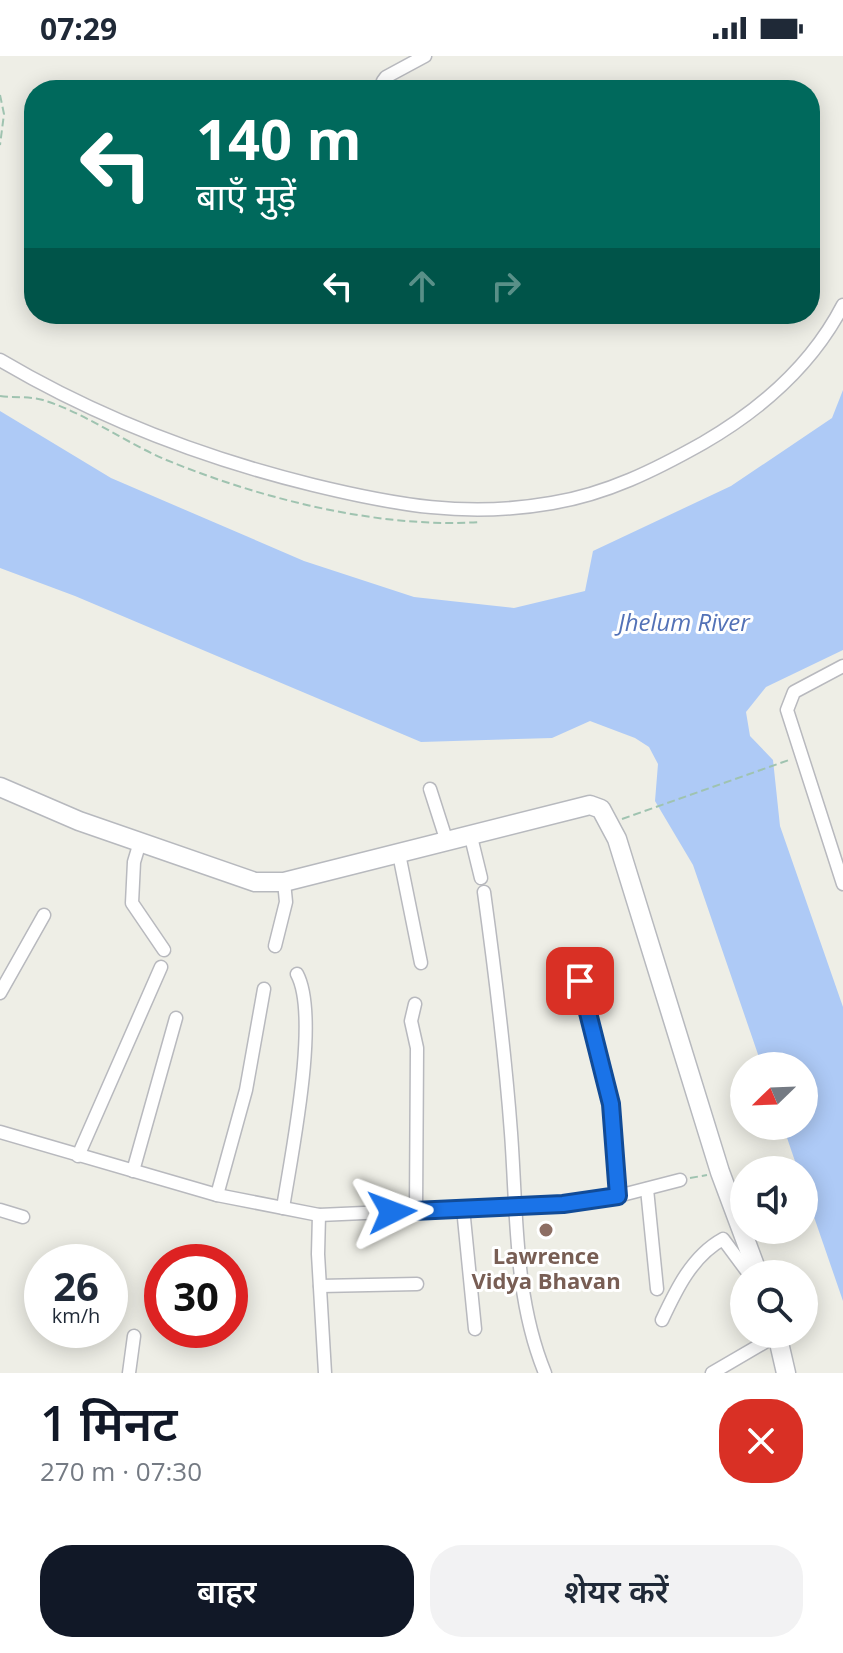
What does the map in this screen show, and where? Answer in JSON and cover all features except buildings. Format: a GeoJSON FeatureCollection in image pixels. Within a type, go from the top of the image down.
{"type":"FeatureCollection","features":[{"type":"Feature","properties":{"kind":"main road"},"geometry":{"type":"LineString","coordinates":[[0,787],[79,821],[255,882],[284,882],[590,805],[601,809],[617,839],[720,1172],[753,1260]]}},
{"type":"Feature","properties":{"kind":"main road"},"geometry":{"type":"LineString","coordinates":[[780,1348],[786,1373]]}},
{"type":"Feature","properties":{"kind":"street"},"geometry":{"type":"LineString","coordinates":[[384,80],[425,56]]}},
{"type":"Feature","properties":{"kind":"street"},"geometry":{"type":"LineString","coordinates":[[0,360],[43,386],[138,430],[247,469],[393,504],[451,509],[517,508],[554,503],[610,489],[662,466],[716,436],[768,400],[784,384],[833,324],[843,305]]}},
{"type":"Feature","properties":{"kind":"street"},"geometry":{"type":"LineString","coordinates":[[843,666],[794,692],[787,710],[843,884]]}},
{"type":"Feature","properties":{"kind":"street"},"geometry":{"type":"LineString","coordinates":[[430,789],[447,842]]}},
{"type":"Feature","properties":{"kind":"street"},"geometry":{"type":"LineString","coordinates":[[471,837],[483,885],[503,1027],[513,1206],[529,1327],[545,1373]]}},
{"type":"Feature","properties":{"kind":"street"},"geometry":{"type":"LineString","coordinates":[[140,842],[134,862],[132,903],[164,950]]}},
{"type":"Feature","properties":{"kind":"street"},"geometry":{"type":"LineString","coordinates":[[399,854],[421,963]]}},
{"type":"Feature","properties":{"kind":"street"},"geometry":{"type":"LineString","coordinates":[[275,946],[286,902],[284,882]]}},
{"type":"Feature","properties":{"kind":"street"},"geometry":{"type":"LineString","coordinates":[[0,993],[44,915]]}},
{"type":"Feature","properties":{"kind":"street"},"geometry":{"type":"LineString","coordinates":[[576,964],[611,1104],[618,1196]]}},
{"type":"Feature","properties":{"kind":"street"},"geometry":{"type":"LineString","coordinates":[[78,1156],[161,967]]}},
{"type":"Feature","properties":{"kind":"street"},"geometry":{"type":"LineString","coordinates":[[283,1208],[303,1056],[305,993],[297,974]]}},
{"type":"Feature","properties":{"kind":"street"},"geometry":{"type":"LineString","coordinates":[[217,1195],[246,1090],[264,989]]}},
{"type":"Feature","properties":{"kind":"street"},"geometry":{"type":"LineString","coordinates":[[415,1004],[411,1025],[417,1048],[416,1211]]}},
{"type":"Feature","properties":{"kind":"street"},"geometry":{"type":"LineString","coordinates":[[133,1171],[176,1018]]}},
{"type":"Feature","properties":{"kind":"street"},"geometry":{"type":"LineString","coordinates":[[0,1132],[217,1195],[319,1215],[563,1204],[618,1196],[680,1180]]}},
{"type":"Feature","properties":{"kind":"street"},"geometry":{"type":"LineString","coordinates":[[647,1189],[657,1289]]}},
{"type":"Feature","properties":{"kind":"street"},"geometry":{"type":"LineString","coordinates":[[463,1208],[475,1329]]}},
{"type":"Feature","properties":{"kind":"street"},"geometry":{"type":"LineString","coordinates":[[0,1210],[23,1217]]}},
{"type":"Feature","properties":{"kind":"street"},"geometry":{"type":"LineString","coordinates":[[319,1215],[325,1373]]}},
{"type":"Feature","properties":{"kind":"street"},"geometry":{"type":"LineString","coordinates":[[662,1320],[693,1264],[718,1242],[723,1239],[739,1260]]}},
{"type":"Feature","properties":{"kind":"street"},"geometry":{"type":"LineString","coordinates":[[320,1286],[417,1284]]}},
{"type":"Feature","properties":{"kind":"street"},"geometry":{"type":"LineString","coordinates":[[129,1373],[134,1336]]}},
{"type":"Feature","properties":{"kind":"street"},"geometry":{"type":"LineString","coordinates":[[712,1373],[754,1348]]}},
{"type":"Feature","properties":{"kind":"path"},"geometry":{"type":"LineString","coordinates":[[0,95],[4,114],[0,145]]}},
{"type":"Feature","properties":{"kind":"path"},"geometry":{"type":"LineString","coordinates":[[0,396],[42,400],[162,458],[217,479],[351,515],[426,524],[490,521]]}},
{"type":"Feature","properties":{"kind":"path"},"geometry":{"type":"LineString","coordinates":[[628,817],[783,764]]}},
{"type":"Feature","properties":{"kind":"path"},"geometry":{"type":"LineString","coordinates":[[680,1180],[720,1172]]}},
{"type":"Feature","properties":{"kind":"water","name":"Jhelum River"},"geometry":{"type":"Polygon","coordinates":[[[843,390],[843,650],[766,687],[746,712],[750,736],[773,760],[780,826],[843,1007],[843,1301],[818,1229],[818,1156],[793,1156],[788,1140],[818,1140],[818,1052],[757,1052],[693,865],[655,801],[658,764],[649,747],[635,738],[590,721],[552,738],[421,742],[75,596],[0,568],[0,411],[111,478],[304,561],[414,597],[514,608],[585,591],[593,551],[731,486],[832,418],[843,390]]]}},
{"type":"Feature","properties":{"kind":"place","name":"Lawrence Vidya Bhavan"},"geometry":{"type":"Point","coordinates":[546,1230]}},
{"type":"Feature","properties":{"kind":"route"},"geometry":{"type":"LineString","coordinates":[[392,1212],[563,1204],[618,1196],[611,1104],[580,981]]}}]}
